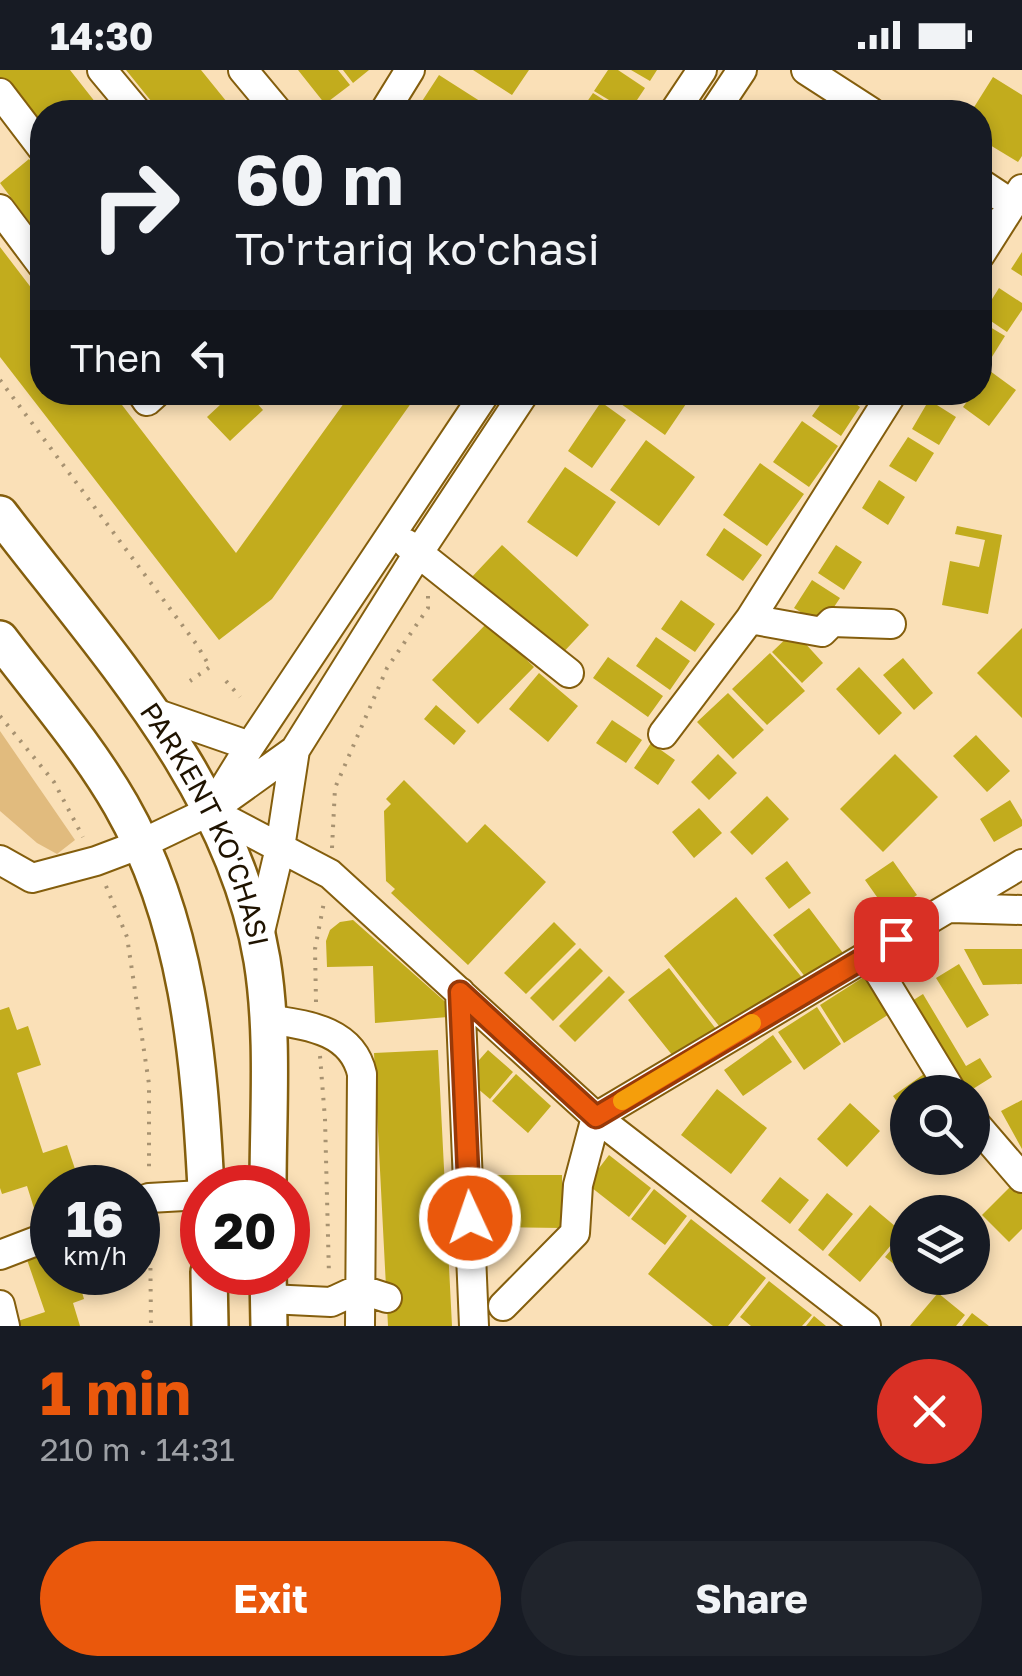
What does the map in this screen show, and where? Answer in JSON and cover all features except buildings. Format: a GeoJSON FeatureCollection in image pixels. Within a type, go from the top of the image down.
{"type":"FeatureCollection","features":[{"type":"Feature","properties":{"kind":"main road","name":"PARKENT KO'CHASI"},"geometry":{"type":"LineString","coordinates":[[0,514],[150,711],[185,764],[238,875],[258,940],[267,1019],[268,1165]]}},
{"type":"Feature","properties":{"kind":"main road"},"geometry":{"type":"LineString","coordinates":[[6,660],[110,787],[141,844],[172,926],[189,1000],[205,1165]]}},
{"type":"Feature","properties":{"kind":"main road"},"geometry":{"type":"LineString","coordinates":[[209,1295],[210,1326]]}},
{"type":"Feature","properties":{"kind":"street"},"geometry":{"type":"LineString","coordinates":[[102,70],[127,100]]}},
{"type":"Feature","properties":{"kind":"street"},"geometry":{"type":"LineString","coordinates":[[243,70],[268,100]]}},
{"type":"Feature","properties":{"kind":"street"},"geometry":{"type":"LineString","coordinates":[[391,100],[410,70]]}},
{"type":"Feature","properties":{"kind":"street"},"geometry":{"type":"LineString","coordinates":[[682,100],[702,70]]}},
{"type":"Feature","properties":{"kind":"street"},"geometry":{"type":"LineString","coordinates":[[722,100],[742,70]]}},
{"type":"Feature","properties":{"kind":"street"},"geometry":{"type":"LineString","coordinates":[[806,70],[852,100]]}},
{"type":"Feature","properties":{"kind":"street"},"geometry":{"type":"LineString","coordinates":[[0,93],[30,132]]}},
{"type":"Feature","properties":{"kind":"street"},"geometry":{"type":"LineString","coordinates":[[992,187],[1017,196],[992,235]]}},
{"type":"Feature","properties":{"kind":"street"},"geometry":{"type":"LineString","coordinates":[[0,210],[30,249]]}},
{"type":"Feature","properties":{"kind":"street"},"geometry":{"type":"LineString","coordinates":[[210,811],[477,405]]}},
{"type":"Feature","properties":{"kind":"street"},"geometry":{"type":"LineString","coordinates":[[0,860],[32,878],[96,861],[210,811],[295,750],[516,405]]}},
{"type":"Feature","properties":{"kind":"street"},"geometry":{"type":"LineString","coordinates":[[663,734],[750,619],[885,405]]}},
{"type":"Feature","properties":{"kind":"street"},"geometry":{"type":"LineString","coordinates":[[393,534],[568,673]]}},
{"type":"Feature","properties":{"kind":"street"},"geometry":{"type":"LineString","coordinates":[[750,619],[822,632],[832,622],[891,624]]}},
{"type":"Feature","properties":{"kind":"street"},"geometry":{"type":"LineString","coordinates":[[150,711],[250,746]]}},
{"type":"Feature","properties":{"kind":"street"},"geometry":{"type":"LineString","coordinates":[[258,940],[280,848],[295,750]]}},
{"type":"Feature","properties":{"kind":"street"},"geometry":{"type":"LineString","coordinates":[[210,811],[330,874],[596,1117],[866,1326]]}},
{"type":"Feature","properties":{"kind":"street"},"geometry":{"type":"LineString","coordinates":[[503,1306],[575,1233],[578,1185],[596,1117],[1022,864]]}},
{"type":"Feature","properties":{"kind":"street"},"geometry":{"type":"LineString","coordinates":[[951,908],[1022,910]]}},
{"type":"Feature","properties":{"kind":"street"},"geometry":{"type":"LineString","coordinates":[[868,954],[942,1075]]}},
{"type":"Feature","properties":{"kind":"street"},"geometry":{"type":"LineString","coordinates":[[460,992],[461,1294],[474,1326]]}},
{"type":"Feature","properties":{"kind":"street"},"geometry":{"type":"LineString","coordinates":[[267,1019],[317,1026],[340,1039],[359,1060],[360,1326]]}},
{"type":"Feature","properties":{"kind":"street"},"geometry":{"type":"LineString","coordinates":[[990,1141],[1022,1178]]}},
{"type":"Feature","properties":{"kind":"street"},"geometry":{"type":"LineString","coordinates":[[0,1255],[30,1243]]}},
{"type":"Feature","properties":{"kind":"street"},"geometry":{"type":"LineString","coordinates":[[269,1299],[330,1302],[359,1289],[386,1298]]}},
{"type":"Feature","properties":{"kind":"street"},"geometry":{"type":"LineString","coordinates":[[0,1304],[6,1326]]}},
{"type":"Feature","properties":{"kind":"path"},"geometry":{"type":"LineString","coordinates":[[0,380],[197,645],[210,667],[190,681]]}},
{"type":"Feature","properties":{"kind":"path"},"geometry":{"type":"LineString","coordinates":[[335,788],[387,668],[428,608],[428,594]]}},
{"type":"Feature","properties":{"kind":"path"},"geometry":{"type":"LineString","coordinates":[[226,681],[240,697]]}},
{"type":"Feature","properties":{"kind":"path"},"geometry":{"type":"LineString","coordinates":[[0,716],[54,782],[96,861],[127,937],[148,1084],[145,1165]]}},
{"type":"Feature","properties":{"kind":"path"},"geometry":{"type":"LineString","coordinates":[[149,1295],[151,1326]]}},
{"type":"Feature","properties":{"kind":"shaded area"},"geometry":{"type":"Polygon","coordinates":[[[0,731],[75,840],[57,854],[37,843],[0,811],[0,731]]]}},
{"type":"Feature","properties":{"kind":"slow traffic"},"geometry":{"type":"LineString","coordinates":[[622,1101],[752,1023]]}},
{"type":"Feature","properties":{"kind":"route"},"geometry":{"type":"LineString","coordinates":[[470,1218],[460,992],[596,1117],[896,939]]}}]}
